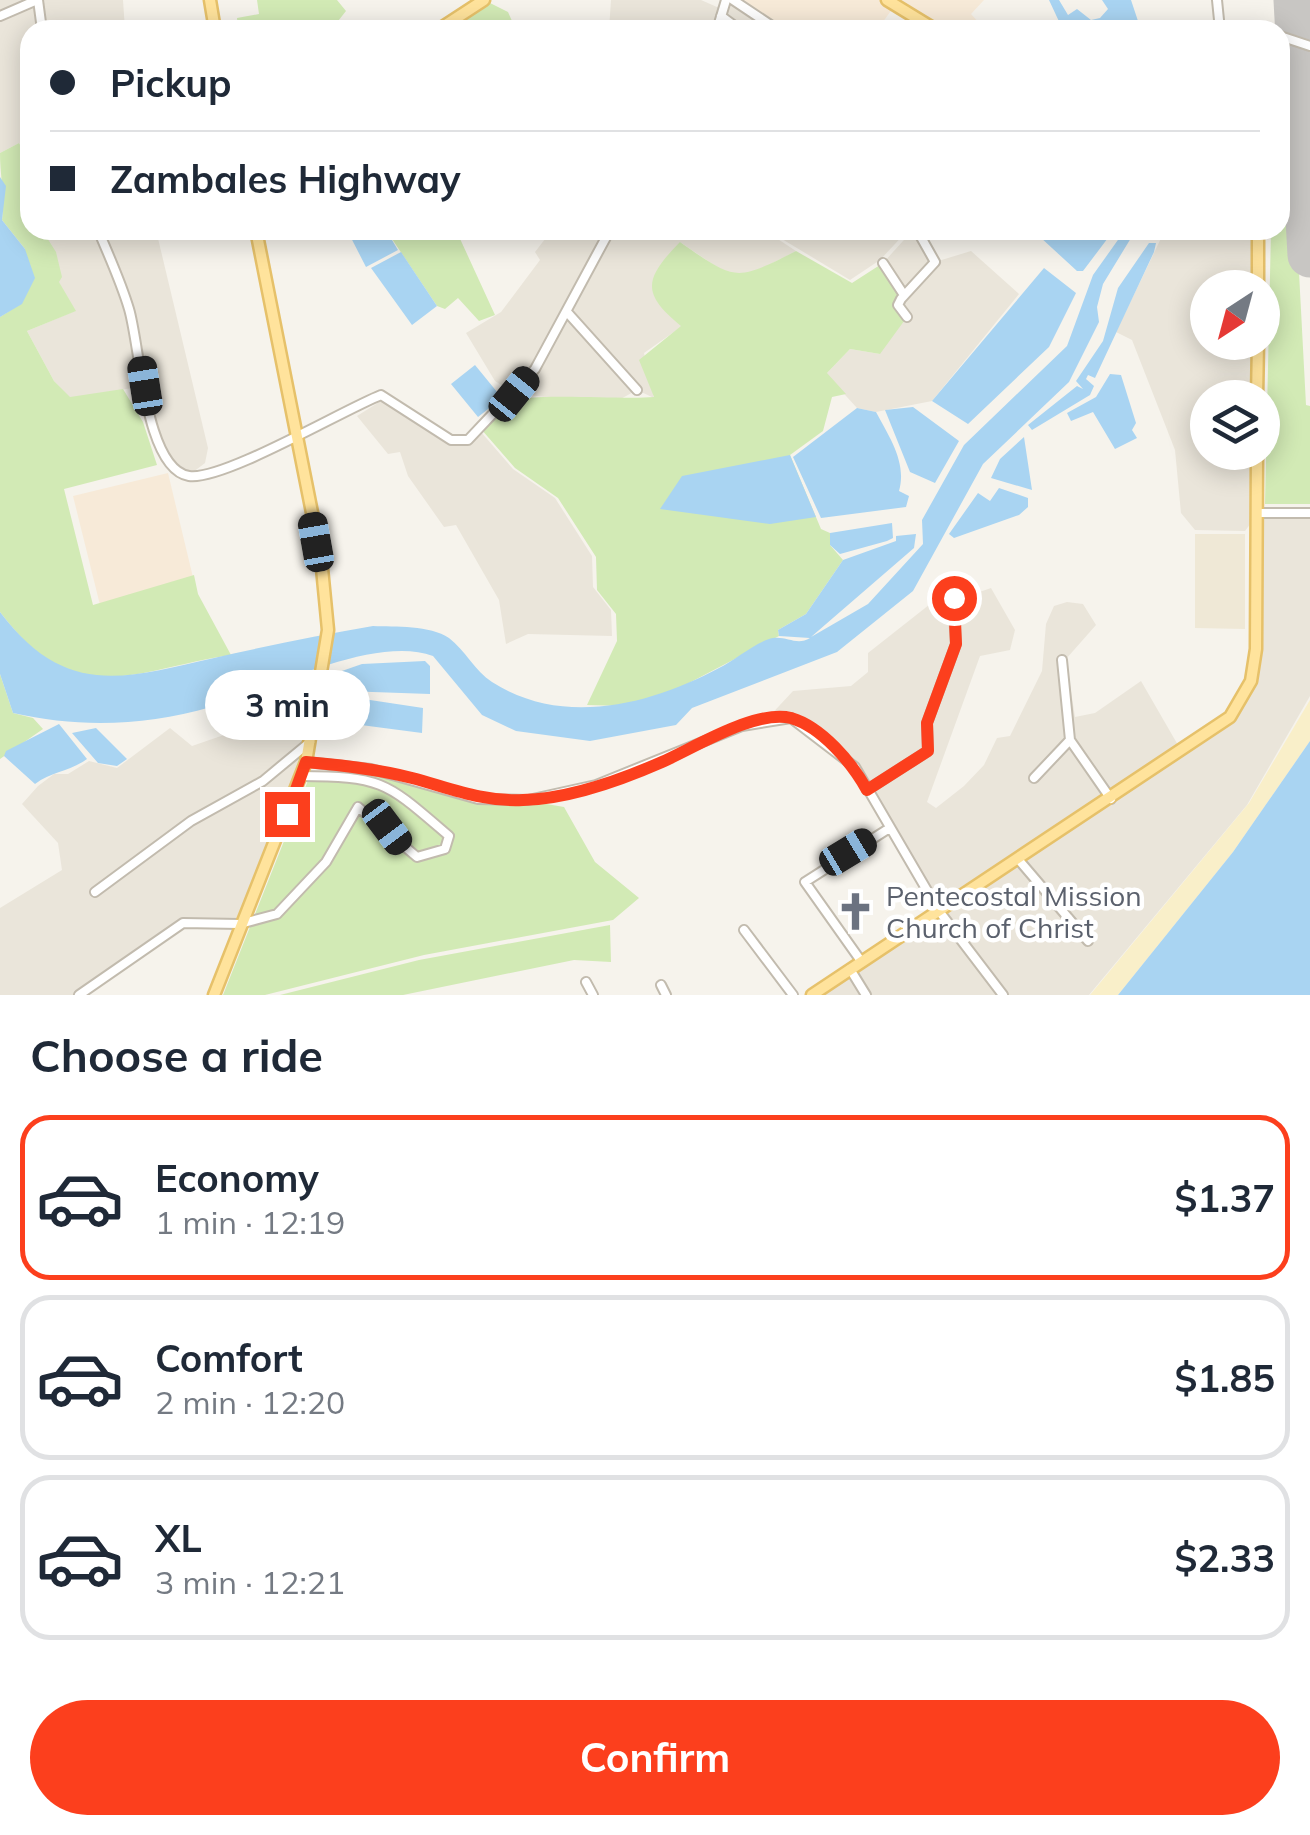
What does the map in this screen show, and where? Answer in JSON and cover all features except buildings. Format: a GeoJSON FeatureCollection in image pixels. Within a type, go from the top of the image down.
{"type":"FeatureCollection","features":[{"type":"Feature","properties":{"kind":"main road"},"geometry":{"type":"LineString","coordinates":[[453,20],[484,0]]}},
{"type":"Feature","properties":{"kind":"main road"},"geometry":{"type":"LineString","coordinates":[[887,0],[920,20]]}},
{"type":"Feature","properties":{"kind":"main road"},"geometry":{"type":"LineString","coordinates":[[214,995],[306,762],[328,630],[321,558],[294,438],[258,240]]}},
{"type":"Feature","properties":{"kind":"main road"},"geometry":{"type":"LineString","coordinates":[[1258,240],[1258,270]]}},
{"type":"Feature","properties":{"kind":"main road"},"geometry":{"type":"LineString","coordinates":[[812,995],[1213,732],[1244,698],[1256,649],[1257,470]]}},
{"type":"Feature","properties":{"kind":"street"},"geometry":{"type":"LineString","coordinates":[[0,16],[38,0]]}},
{"type":"Feature","properties":{"kind":"street"},"geometry":{"type":"LineString","coordinates":[[720,20],[729,0],[762,20]]}},
{"type":"Feature","properties":{"kind":"street"},"geometry":{"type":"LineString","coordinates":[[721,16],[726,20]]}},
{"type":"Feature","properties":{"kind":"street"},"geometry":{"type":"LineString","coordinates":[[102,240],[130,311],[151,425],[173,468],[188,476],[203,474],[294,438],[380,395],[451,440],[468,440],[534,369],[605,240]]}},
{"type":"Feature","properties":{"kind":"street"},"geometry":{"type":"LineString","coordinates":[[907,317],[898,305],[935,262],[923,240]]}},
{"type":"Feature","properties":{"kind":"street"},"geometry":{"type":"LineString","coordinates":[[883,263],[904,295]]}},
{"type":"Feature","properties":{"kind":"street"},"geometry":{"type":"LineString","coordinates":[[567,312],[637,390]]}},
{"type":"Feature","properties":{"kind":"street"},"geometry":{"type":"LineString","coordinates":[[1257,513],[1310,513]]}},
{"type":"Feature","properties":{"kind":"street"},"geometry":{"type":"LineString","coordinates":[[867,790],[928,751],[927,723],[956,644],[954,598]]}},
{"type":"Feature","properties":{"kind":"street"},"geometry":{"type":"LineString","coordinates":[[1062,660],[1070,740],[1111,798]]}},
{"type":"Feature","properties":{"kind":"street"},"geometry":{"type":"LineString","coordinates":[[306,762],[372,768],[478,799],[528,800],[596,785],[660,763],[742,726],[791,718],[836,749],[854,767],[939,911],[1003,995]]}},
{"type":"Feature","properties":{"kind":"street"},"geometry":{"type":"LineString","coordinates":[[1034,778],[1070,740]]}},
{"type":"Feature","properties":{"kind":"street"},"geometry":{"type":"LineString","coordinates":[[95,892],[191,821],[263,780],[310,742]]}},
{"type":"Feature","properties":{"kind":"street"},"geometry":{"type":"LineString","coordinates":[[79,995],[183,923],[240,924],[277,914],[326,862],[358,807],[417,856],[445,849],[449,836],[393,788],[354,776],[300,776]]}},
{"type":"Feature","properties":{"kind":"street"},"geometry":{"type":"LineString","coordinates":[[860,961],[805,882],[888,829]]}},
{"type":"Feature","properties":{"kind":"street"},"geometry":{"type":"LineString","coordinates":[[1018,859],[1088,941]]}},
{"type":"Feature","properties":{"kind":"street"},"geometry":{"type":"LineString","coordinates":[[744,930],[793,995]]}},
{"type":"Feature","properties":{"kind":"street"},"geometry":{"type":"LineString","coordinates":[[850,968],[866,995]]}},
{"type":"Feature","properties":{"kind":"street"},"geometry":{"type":"LineString","coordinates":[[586,982],[592,995]]}},
{"type":"Feature","properties":{"kind":"street"},"geometry":{"type":"LineString","coordinates":[[661,985],[666,995]]}},
{"type":"Feature","properties":{"kind":"shaded area"},"geometry":{"type":"Polygon","coordinates":[[[0,0],[123,0],[124,20],[20,20],[20,145],[0,153],[0,0]]]}},
{"type":"Feature","properties":{"kind":"shaded area"},"geometry":{"type":"Polygon","coordinates":[[[611,0],[701,0],[717,7],[729,0],[762,20],[610,20],[611,0]]]}},
{"type":"Feature","properties":{"kind":"shaded area"},"geometry":{"type":"Polygon","coordinates":[[[733,0],[984,0],[971,14],[976,20],[913,20],[893,8],[884,20],[765,20],[733,0]]]}},
{"type":"Feature","properties":{"kind":"shaded area"},"geometry":{"type":"Polygon","coordinates":[[[45,240],[158,240],[208,448],[205,463],[188,476],[173,468],[155,438],[145,386],[70,398],[54,381],[27,331],[75,311],[58,281],[45,240]]]}},
{"type":"Feature","properties":{"kind":"shaded area"},"geometry":{"type":"Polygon","coordinates":[[[544,240],[779,240],[796,251],[749,275],[724,272],[680,242],[681,327],[644,353],[654,398],[637,390],[617,401],[514,393],[495,381],[466,333],[501,312],[540,260],[535,252],[544,240]]]}},
{"type":"Feature","properties":{"kind":"shaded area"},"geometry":{"type":"Polygon","coordinates":[[[784,240],[899,240],[880,260],[850,280],[784,240]]]}},
{"type":"Feature","properties":{"kind":"shaded area"},"geometry":{"type":"Polygon","coordinates":[[[904,240],[920,240],[935,262],[971,251],[1019,294],[932,401],[876,412],[857,408],[826,374],[850,349],[880,354],[883,263],[904,240]]]}},
{"type":"Feature","properties":{"kind":"shaded area"},"geometry":{"type":"Polygon","coordinates":[[[1160,240],[1256,240],[1256,270],[1190,270],[1190,360],[1255,360],[1255,380],[1190,380],[1190,470],[1253,470],[1251,523],[1245,531],[1195,530],[1181,513],[1175,450],[1132,340],[1116,332],[1160,240]]]}},
{"type":"Feature","properties":{"kind":"shaded area"},"geometry":{"type":"Polygon","coordinates":[[[384,399],[452,442],[468,442],[481,432],[513,469],[555,498],[592,556],[593,587],[611,610],[612,636],[528,634],[506,644],[499,600],[456,525],[444,527],[408,476],[400,452],[388,454],[357,416],[384,399]]]}},
{"type":"Feature","properties":{"kind":"shaded area"},"geometry":{"type":"Polygon","coordinates":[[[168,473],[197,594],[103,617],[73,496],[168,473]]]}},
{"type":"Feature","properties":{"kind":"shaded area"},"geometry":{"type":"Polygon","coordinates":[[[1262,516],[1310,516],[1310,696],[1247,805],[1089,995],[813,995],[938,912],[855,767],[791,718],[766,720],[793,691],[851,686],[868,672],[868,653],[934,601],[954,601],[991,588],[1015,630],[1010,650],[980,656],[927,802],[936,808],[964,786],[984,765],[997,738],[1010,736],[1042,671],[1046,624],[1054,606],[1067,602],[1083,604],[1096,625],[1066,659],[1075,717],[1095,713],[1141,681],[1182,752],[1232,721],[1254,680],[1262,516]]]}},
{"type":"Feature","properties":{"kind":"shaded area"},"geometry":{"type":"Polygon","coordinates":[[[1195,534],[1245,534],[1245,629],[1195,628],[1195,534]]]}},
{"type":"Feature","properties":{"kind":"shaded area"},"geometry":{"type":"Polygon","coordinates":[[[317,676],[300,764],[236,921],[181,920],[74,995],[0,995],[0,908],[62,870],[58,843],[22,804],[38,786],[54,774],[68,774],[89,761],[117,768],[170,728],[192,746],[253,725],[284,730],[295,678],[317,676]]]}},
{"type":"Feature","properties":{"kind":"green space"},"geometry":{"type":"Polygon","coordinates":[[[257,0],[337,0],[346,11],[339,20],[237,20],[259,14],[257,0]]]}},
{"type":"Feature","properties":{"kind":"green space"},"geometry":{"type":"Polygon","coordinates":[[[484,0],[508,12],[512,20],[453,20],[484,0]]]}},
{"type":"Feature","properties":{"kind":"green space"},"geometry":{"type":"Polygon","coordinates":[[[1290,102],[1306,405],[1310,406],[1310,504],[1265,504],[1266,470],[1280,470],[1280,380],[1268,380],[1268,360],[1280,360],[1280,270],[1270,270],[1271,240],[1290,240],[1290,102]]]}},
{"type":"Feature","properties":{"kind":"green space"},"geometry":{"type":"Polygon","coordinates":[[[20,145],[20,240],[48,240],[56,252],[62,277],[59,282],[76,311],[27,331],[54,381],[70,397],[123,389],[143,422],[157,465],[64,489],[93,605],[194,575],[198,594],[231,655],[134,675],[80,674],[54,663],[28,643],[0,612],[0,317],[22,303],[25,249],[2,220],[0,153],[20,145]]]}},
{"type":"Feature","properties":{"kind":"green space"},"geometry":{"type":"Polygon","coordinates":[[[393,240],[461,240],[495,315],[479,321],[458,298],[445,309],[437,306],[393,240]]]}},
{"type":"Feature","properties":{"kind":"green space"},"geometry":{"type":"Polygon","coordinates":[[[680,242],[713,264],[736,273],[760,268],[796,251],[852,283],[883,263],[904,295],[899,305],[907,317],[880,354],[850,349],[827,373],[846,394],[832,397],[823,431],[790,455],[821,529],[830,533],[830,545],[843,560],[806,614],[778,630],[779,636],[664,696],[624,706],[587,705],[617,641],[616,614],[597,590],[596,557],[558,498],[515,468],[481,429],[502,407],[521,399],[654,397],[639,360],[681,326],[659,304],[652,286],[659,266],[680,242]]]}},
{"type":"Feature","properties":{"kind":"green space"},"geometry":{"type":"Polygon","coordinates":[[[0,674],[13,713],[33,718],[43,729],[0,759],[0,674]]]}},
{"type":"Feature","properties":{"kind":"green space"},"geometry":{"type":"Polygon","coordinates":[[[378,773],[481,801],[529,801],[564,807],[595,862],[639,898],[613,920],[424,955],[265,995],[223,995],[309,778],[378,773]]]}},
{"type":"Feature","properties":{"kind":"green space"},"geometry":{"type":"Polygon","coordinates":[[[610,925],[611,962],[574,960],[403,995],[280,995],[419,960],[610,925]]]}},
{"type":"Feature","properties":{"kind":"sand"},"geometry":{"type":"Polygon","coordinates":[[[1310,700],[1310,741],[1233,852],[1118,995],[1090,995],[1249,803],[1310,700]]]}},
{"type":"Feature","properties":{"kind":"water"},"geometry":{"type":"Polygon","coordinates":[[[1049,0],[1059,0],[1068,15],[1077,9],[1091,20],[1058,20],[1049,0]]]}},
{"type":"Feature","properties":{"kind":"water"},"geometry":{"type":"Polygon","coordinates":[[[1102,0],[1131,0],[1138,20],[1091,20],[1100,18],[1108,9],[1102,0]]]}},
{"type":"Feature","properties":{"kind":"water"},"geometry":{"type":"Polygon","coordinates":[[[0,177],[6,186],[2,220],[25,249],[35,278],[22,304],[0,317],[0,177]]]}},
{"type":"Feature","properties":{"kind":"water"},"geometry":{"type":"Polygon","coordinates":[[[352,240],[392,240],[398,250],[366,267],[352,240]]]}},
{"type":"Feature","properties":{"kind":"water"},"geometry":{"type":"Polygon","coordinates":[[[1043,240],[1106,240],[1083,271],[1077,271],[1043,240]]]}},
{"type":"Feature","properties":{"kind":"water"},"geometry":{"type":"Polygon","coordinates":[[[1118,240],[1130,240],[1103,284],[1097,307],[1099,322],[1069,382],[983,464],[913,591],[837,652],[692,708],[676,725],[590,741],[516,731],[482,715],[433,656],[409,651],[352,658],[211,707],[162,718],[87,723],[13,713],[0,674],[0,612],[24,640],[48,658],[72,670],[97,675],[151,672],[373,626],[422,629],[449,638],[492,682],[519,696],[577,707],[607,706],[665,692],[773,638],[810,638],[779,636],[778,630],[806,614],[843,560],[896,541],[896,536],[916,534],[914,548],[811,637],[868,604],[923,544],[922,520],[964,445],[1067,346],[1093,275],[1118,240]]]}},
{"type":"Feature","properties":{"kind":"water"},"geometry":{"type":"Polygon","coordinates":[[[1149,243],[1156,243],[1154,252],[1095,378],[1088,375],[1086,379],[1094,386],[1090,395],[1032,430],[1028,425],[1077,386],[1083,389],[1076,381],[1103,341],[1118,288],[1149,243]]]}},
{"type":"Feature","properties":{"kind":"water"},"geometry":{"type":"Polygon","coordinates":[[[401,252],[437,306],[412,325],[371,268],[401,252]]]}},
{"type":"Feature","properties":{"kind":"water"},"geometry":{"type":"Polygon","coordinates":[[[1044,268],[1076,293],[1049,347],[968,424],[932,401],[1044,268]]]}},
{"type":"Feature","properties":{"kind":"water"},"geometry":{"type":"Polygon","coordinates":[[[475,365],[502,398],[478,417],[451,384],[475,365]]]}},
{"type":"Feature","properties":{"kind":"water"},"geometry":{"type":"Polygon","coordinates":[[[1110,374],[1121,375],[1137,438],[1115,449],[1093,412],[1071,421],[1067,413],[1096,397],[1110,374]]]}},
{"type":"Feature","properties":{"kind":"water"},"geometry":{"type":"Polygon","coordinates":[[[913,407],[959,441],[935,483],[910,472],[885,410],[913,407]]]}},
{"type":"Feature","properties":{"kind":"water"},"geometry":{"type":"Polygon","coordinates":[[[857,408],[876,412],[892,441],[901,470],[899,491],[909,496],[906,507],[821,518],[793,457],[857,408]]]}},
{"type":"Feature","properties":{"kind":"water"},"geometry":{"type":"Polygon","coordinates":[[[1024,437],[1032,490],[991,478],[1000,459],[1024,437]]]}},
{"type":"Feature","properties":{"kind":"water"},"geometry":{"type":"Polygon","coordinates":[[[790,455],[816,517],[770,524],[660,509],[682,476],[790,455]]]}},
{"type":"Feature","properties":{"kind":"water"},"geometry":{"type":"Polygon","coordinates":[[[999,488],[1028,498],[1028,507],[1019,515],[954,538],[949,534],[978,493],[990,501],[999,488]]]}},
{"type":"Feature","properties":{"kind":"water"},"geometry":{"type":"Polygon","coordinates":[[[892,523],[893,538],[887,541],[840,554],[830,545],[830,533],[892,523]]]}},
{"type":"Feature","properties":{"kind":"water"},"geometry":{"type":"Polygon","coordinates":[[[425,661],[430,666],[430,694],[344,691],[339,672],[362,664],[425,661]]]}},
{"type":"Feature","properties":{"kind":"water"},"geometry":{"type":"Polygon","coordinates":[[[337,695],[423,708],[422,733],[338,722],[337,695]]]}},
{"type":"Feature","properties":{"kind":"water"},"geometry":{"type":"Polygon","coordinates":[[[59,724],[87,759],[35,784],[4,756],[6,751],[59,724]]]}},
{"type":"Feature","properties":{"kind":"water"},"geometry":{"type":"Polygon","coordinates":[[[96,728],[127,759],[117,766],[98,763],[72,733],[96,728]]]}},
{"type":"Feature","properties":{"kind":"water"},"geometry":{"type":"Polygon","coordinates":[[[1310,741],[1310,995],[1118,995],[1233,852],[1310,741]]]}},
{"type":"Feature","properties":{"kind":"runway"},"geometry":{"type":"LineString","coordinates":[[1296,0],[1310,255]]}},
{"type":"Feature","properties":{"kind":"place","name":"Pentecostal Mission Church of Christ"},"geometry":{"type":"Point","coordinates":[856,911]}},
{"type":"Feature","properties":{"kind":"route"},"geometry":{"type":"LineString","coordinates":[[287,814],[306,762],[372,768],[478,799],[528,800],[596,785],[660,763],[742,726],[778,718],[791,718],[808,727],[836,749],[854,767],[867,790],[928,751],[927,723],[956,644],[954,598]]}}]}
